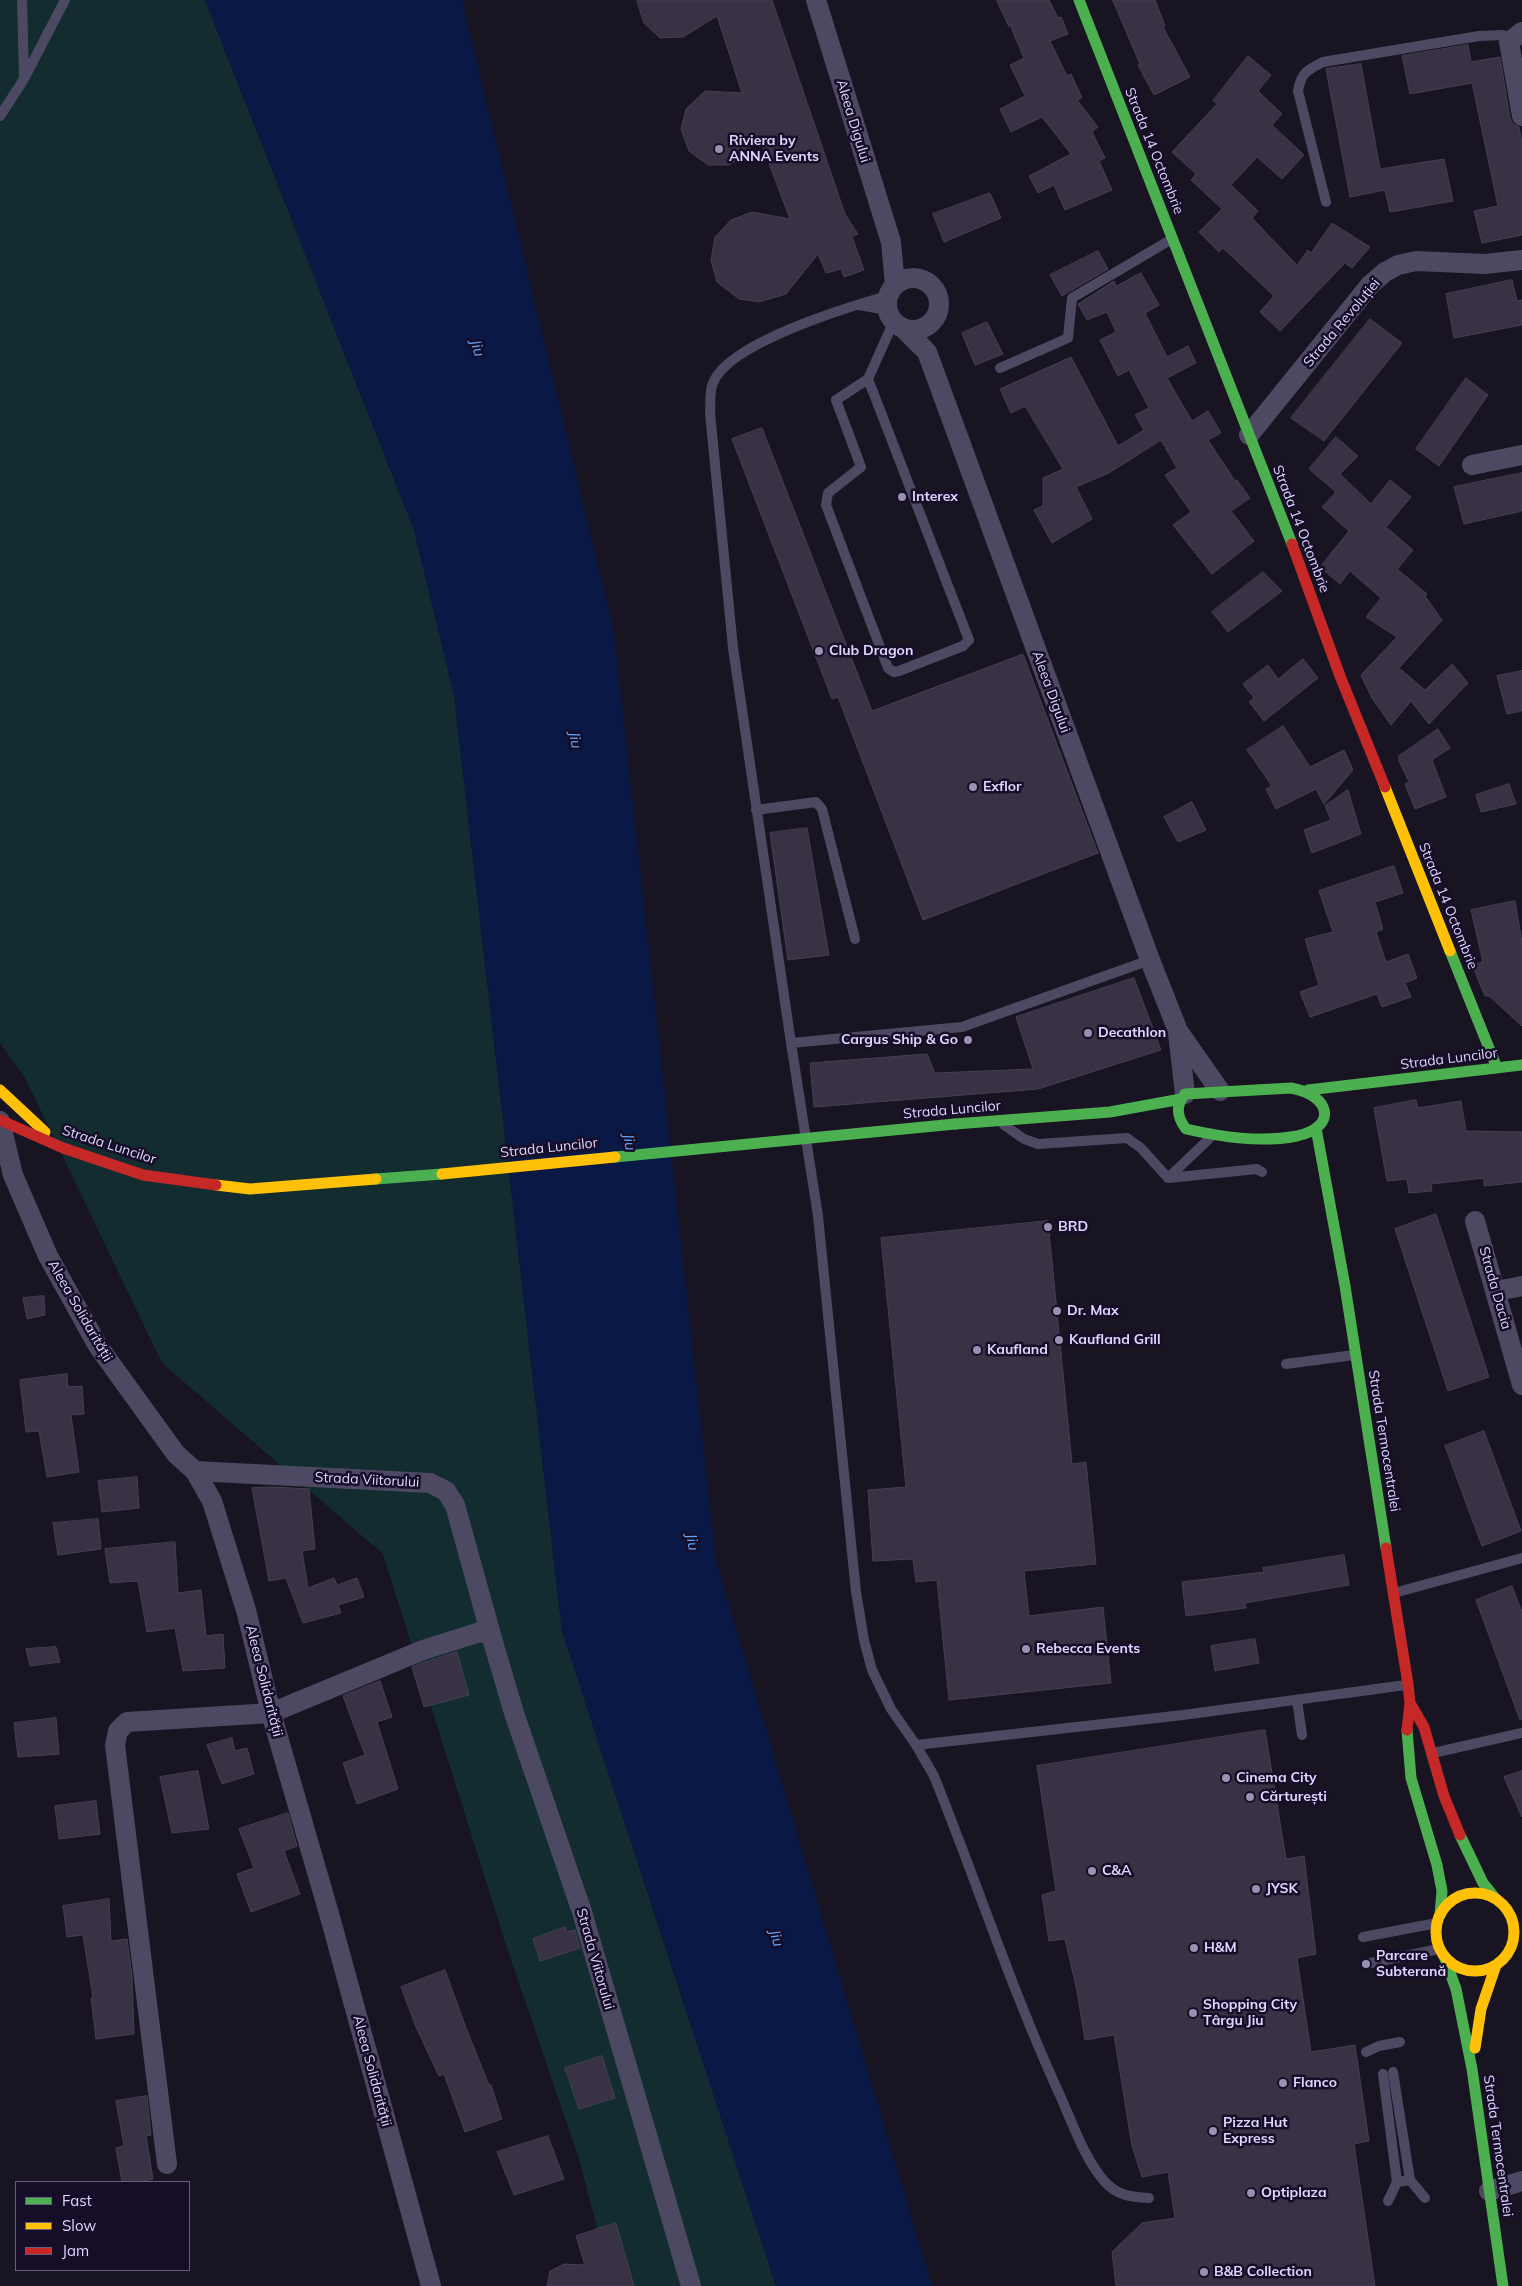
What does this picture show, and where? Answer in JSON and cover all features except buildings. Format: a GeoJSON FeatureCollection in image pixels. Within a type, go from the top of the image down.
{"type":"FeatureCollection","features":[{"type":"Feature","properties":{"kind":"main road","name":"Strada 14 Octombrie"},"geometry":{"type":"LineString","coordinates":[[1078,0],[1304,574],[1340,676],[1497,1068]]}},
{"type":"Feature","properties":{"kind":"main road","name":"Strada Luncilor"},"geometry":{"type":"LineString","coordinates":[[0,1120],[63,1148],[143,1175],[250,1188],[442,1174],[997,1120],[1110,1112],[1220,1090],[1292,1088],[1308,1090],[1522,1064]]}},
{"type":"Feature","properties":{"kind":"main road","name":"Strada Luncilor"},"geometry":{"type":"LineString","coordinates":[[1348,1098],[1380,1082]]}},
{"type":"Feature","properties":{"kind":"main road"},"geometry":{"type":"LineString","coordinates":[[0,1090],[63,1148]]}},
{"type":"Feature","properties":{"kind":"main road"},"geometry":{"type":"LineString","coordinates":[[1167,1125],[1213,1135],[1273,1137],[1296,1135],[1316,1128],[1328,1108],[1321,1099],[1308,1090]]}},
{"type":"Feature","properties":{"kind":"main road"},"geometry":{"type":"LineString","coordinates":[[1183,1096],[1177,1114],[1186,1129]]}},
{"type":"Feature","properties":{"kind":"main road","name":"Strada Luncilor"},"geometry":{"type":"LineString","coordinates":[[1110,1112],[1138,1118]]}},
{"type":"Feature","properties":{"kind":"main road","name":"Strada Termocentralei"},"geometry":{"type":"LineString","coordinates":[[1316,1128],[1327,1184],[1408,1684],[1410,1703],[1406,1736],[1410,1778],[1437,1864],[1442,1891],[1438,1919]]}},
{"type":"Feature","properties":{"kind":"main road"},"geometry":{"type":"LineString","coordinates":[[1273,1137],[1297,1148]]}},
{"type":"Feature","properties":{"kind":"main road"},"geometry":{"type":"LineString","coordinates":[[1312,1166],[1327,1184]]}},
{"type":"Feature","properties":{"kind":"main road","name":"Strada Termocentralei"},"geometry":{"type":"LineString","coordinates":[[1410,1703],[1424,1727],[1444,1796],[1456,1828],[1483,1883],[1498,1901]]}},
{"type":"Feature","properties":{"kind":"main road"},"geometry":{"type":"LineString","coordinates":[[1522,1907],[1478,1894],[1467,1894],[1456,1898],[1447,1906],[1438,1919],[1436,1932],[1442,1952],[1452,1964],[1462,1969],[1486,1970],[1522,1951]]}},
{"type":"Feature","properties":{"kind":"main road"},"geometry":{"type":"LineString","coordinates":[[1498,1901],[1509,1913],[1514,1936],[1501,1961]]}},
{"type":"Feature","properties":{"kind":"main road","name":"Strada Termocentralei"},"geometry":{"type":"LineString","coordinates":[[1442,1952],[1456,1989],[1472,2069],[1503,2286]]}},
{"type":"Feature","properties":{"kind":"main road","name":"Strada Termocentralei"},"geometry":{"type":"LineString","coordinates":[[1472,2069],[1481,2009],[1501,1961]]}},
{"type":"Feature","properties":{"kind":"street","name":"Aleea Digului"},"geometry":{"type":"LineString","coordinates":[[816,0],[891,242],[893,309],[927,352],[1150,960],[1178,1031],[1220,1090]]}},
{"type":"Feature","properties":{"kind":"street"},"geometry":{"type":"LineString","coordinates":[[1516,37],[1522,116]]}},
{"type":"Feature","properties":{"kind":"street","name":"Aleea Digului"},"geometry":{"type":"LineString","coordinates":[[891,242],[921,279]]}},
{"type":"Feature","properties":{"kind":"street","name":"Strada Revoluției"},"geometry":{"type":"LineString","coordinates":[[1249,435],[1370,285],[1385,272],[1398,265],[1416,261],[1485,264],[1522,260]]}},
{"type":"Feature","properties":{"kind":"street"},"geometry":{"type":"LineString","coordinates":[[927,352],[939,312],[940,298],[933,286],[921,279],[907,278],[893,309],[919,331],[932,324],[939,312]]}},
{"type":"Feature","properties":{"kind":"street"},"geometry":{"type":"LineString","coordinates":[[1472,465],[1522,455]]}},
{"type":"Feature","properties":{"kind":"street","name":"Aleea Digului"},"geometry":{"type":"LineString","coordinates":[[1178,1031],[1183,1096]]}},
{"type":"Feature","properties":{"kind":"street","name":"Aleea Solidarității"},"geometry":{"type":"LineString","coordinates":[[0,1120],[17,1184],[48,1256],[94,1338],[176,1454],[195,1471],[212,1501],[244,1601],[272,1713],[431,2286]]}},
{"type":"Feature","properties":{"kind":"street","name":"Strada Dacia"},"geometry":{"type":"LineString","coordinates":[[1475,1221],[1497,1291],[1522,1385]]}},
{"type":"Feature","properties":{"kind":"street"},"geometry":{"type":"LineString","coordinates":[[1497,1291],[1522,1286]]}},
{"type":"Feature","properties":{"kind":"street","name":"Strada Viitorului"},"geometry":{"type":"LineString","coordinates":[[195,1471],[430,1483],[446,1491],[454,1505],[514,1713],[582,1912],[692,2286]]}},
{"type":"Feature","properties":{"kind":"street"},"geometry":{"type":"LineString","coordinates":[[167,2164],[115,1745],[118,1731],[127,1722],[272,1713],[423,1650],[480,1632],[490,1635]]}},
{"type":"Feature","properties":{"kind":"street"},"geometry":{"type":"LineString","coordinates":[[1489,2191],[1522,2180]]}},
{"type":"Feature","properties":{"kind":"lane"},"geometry":{"type":"LineString","coordinates":[[22,0],[24,79]]}},
{"type":"Feature","properties":{"kind":"lane"},"geometry":{"type":"LineString","coordinates":[[0,116],[24,79],[65,0]]}},
{"type":"Feature","properties":{"kind":"lane"},"geometry":{"type":"LineString","coordinates":[[1326,202],[1298,91],[1300,78],[1309,69],[1323,62],[1479,36],[1502,35],[1516,37]]}},
{"type":"Feature","properties":{"kind":"lane"},"geometry":{"type":"LineString","coordinates":[[1000,368],[1068,338],[1072,298],[1173,238]]}},
{"type":"Feature","properties":{"kind":"lane"},"geometry":{"type":"LineString","coordinates":[[868,379],[969,640],[963,646],[899,672],[894,672],[888,668],[826,505],[828,493],[861,467],[836,400],[868,379],[893,309],[856,305],[759,343],[730,360],[713,382],[710,413],[731,628],[790,1043],[818,1216],[856,1592],[864,1640],[872,1670],[891,1709],[916,1745],[937,1784],[1014,1985],[1050,2072],[1088,2156],[1105,2182],[1124,2197],[1149,2198]]}},
{"type":"Feature","properties":{"kind":"lane"},"geometry":{"type":"LineString","coordinates":[[756,810],[816,802],[822,809],[854,939]]}},
{"type":"Feature","properties":{"kind":"lane"},"geometry":{"type":"LineString","coordinates":[[790,1043],[962,1027],[1150,960]]}},
{"type":"Feature","properties":{"kind":"lane"},"geometry":{"type":"LineString","coordinates":[[997,1120],[1024,1139],[1038,1144],[1127,1138],[1141,1148],[1168,1178]]}},
{"type":"Feature","properties":{"kind":"lane"},"geometry":{"type":"LineString","coordinates":[[1168,1178],[1213,1135]]}},
{"type":"Feature","properties":{"kind":"lane"},"geometry":{"type":"LineString","coordinates":[[1168,1178],[1257,1169],[1262,1172]]}},
{"type":"Feature","properties":{"kind":"lane"},"geometry":{"type":"LineString","coordinates":[[1286,1364],[1355,1355]]}},
{"type":"Feature","properties":{"kind":"lane"},"geometry":{"type":"LineString","coordinates":[[1393,1593],[1522,1558]]}},
{"type":"Feature","properties":{"kind":"lane"},"geometry":{"type":"LineString","coordinates":[[916,1745],[1184,1715],[1408,1684]]}},
{"type":"Feature","properties":{"kind":"lane"},"geometry":{"type":"LineString","coordinates":[[1297,1700],[1302,1735]]}},
{"type":"Feature","properties":{"kind":"lane"},"geometry":{"type":"LineString","coordinates":[[1433,1753],[1522,1733]]}},
{"type":"Feature","properties":{"kind":"lane"},"geometry":{"type":"LineString","coordinates":[[1363,1936],[1438,1919]]}},
{"type":"Feature","properties":{"kind":"lane"},"geometry":{"type":"LineString","coordinates":[[1366,1964],[1442,1952]]}},
{"type":"Feature","properties":{"kind":"lane"},"geometry":{"type":"LineString","coordinates":[[1366,2052],[1379,2046],[1400,2042]]}},
{"type":"Feature","properties":{"kind":"lane"},"geometry":{"type":"LineString","coordinates":[[1388,2201],[1397,2182],[1388,2073],[1410,2180],[1425,2198]]}},
{"type":"Feature","properties":{"kind":"lane"},"geometry":{"type":"LineString","coordinates":[[1397,2182],[1410,2180]]}},
{"type":"Feature","properties":{"kind":"green space"},"geometry":{"type":"Polygon","coordinates":[[[0,0],[205,0],[414,530],[454,695],[562,1631],[776,2286],[612,2286],[580,2162],[507,1948],[383,1554],[162,1363],[25,1078],[0,1043],[0,0]]]}},
{"type":"Feature","properties":{"kind":"water","name":"Jiu"},"geometry":{"type":"Polygon","coordinates":[[[205,0],[462,0],[614,631],[716,1561],[932,2286],[776,2286],[562,1631],[454,695],[414,530],[205,0]]]}},
{"type":"Feature","properties":{"kind":"traffic: fast"},"geometry":{"type":"LineString","coordinates":[[1079,0],[1292,544]]}},
{"type":"Feature","properties":{"kind":"traffic: fast"},"geometry":{"type":"LineString","coordinates":[[1450,951],[1497,1068]]}},
{"type":"Feature","properties":{"kind":"traffic: fast"},"geometry":{"type":"LineString","coordinates":[[1308,1090],[1522,1065]]}},
{"type":"Feature","properties":{"kind":"traffic: fast"},"geometry":{"type":"LineString","coordinates":[[1291,1088],[1315,1097],[1324,1111],[1324,1119],[1319,1126],[1310,1132],[1297,1136],[1255,1139],[1186,1129],[1178,1112],[1185,1094],[1291,1088]]}},
{"type":"Feature","properties":{"kind":"traffic: fast"},"geometry":{"type":"LineString","coordinates":[[955,1124],[1110,1112],[1181,1099]]}},
{"type":"Feature","properties":{"kind":"traffic: fast"},"geometry":{"type":"LineString","coordinates":[[615,1157],[955,1124]]}},
{"type":"Feature","properties":{"kind":"traffic: fast"},"geometry":{"type":"LineString","coordinates":[[1316,1128],[1345,1286],[1386,1548]]}},
{"type":"Feature","properties":{"kind":"traffic: fast"},"geometry":{"type":"LineString","coordinates":[[376,1179],[442,1174]]}},
{"type":"Feature","properties":{"kind":"traffic: fast"},"geometry":{"type":"LineString","coordinates":[[1407,1730],[1411,1778],[1437,1865],[1442,1891],[1440,1915]]}},
{"type":"Feature","properties":{"kind":"traffic: fast"},"geometry":{"type":"LineString","coordinates":[[1460,1835],[1483,1883],[1495,1898]]}},
{"type":"Feature","properties":{"kind":"traffic: fast"},"geometry":{"type":"LineString","coordinates":[[1444,1956],[1456,1989],[1472,2069],[1503,2286]]}},
{"type":"Feature","properties":{"kind":"traffic: slow"},"geometry":{"type":"LineString","coordinates":[[1385,787],[1450,951]]}},
{"type":"Feature","properties":{"kind":"traffic: slow"},"geometry":{"type":"LineString","coordinates":[[0,1090],[45,1132]]}},
{"type":"Feature","properties":{"kind":"traffic: slow"},"geometry":{"type":"LineString","coordinates":[[442,1174],[615,1157]]}},
{"type":"Feature","properties":{"kind":"traffic: slow"},"geometry":{"type":"LineString","coordinates":[[216,1185],[250,1189],[376,1179]]}},
{"type":"Feature","properties":{"kind":"traffic: slow"},"geometry":{"type":"LineString","coordinates":[[1475,1893],[1490,1896],[1502,1905],[1511,1917],[1514,1932],[1511,1947],[1502,1959],[1490,1968],[1475,1971],[1460,1968],[1448,1959],[1439,1947],[1436,1932],[1439,1917],[1448,1905],[1460,1896],[1475,1893]]}},
{"type":"Feature","properties":{"kind":"traffic: slow"},"geometry":{"type":"LineString","coordinates":[[1475,2048],[1481,2009],[1496,1965]]}},
{"type":"Feature","properties":{"kind":"traffic: jam"},"geometry":{"type":"LineString","coordinates":[[1292,544],[1340,676],[1385,787]]}},
{"type":"Feature","properties":{"kind":"traffic: jam"},"geometry":{"type":"LineString","coordinates":[[0,1120],[63,1148],[143,1175],[216,1185]]}},
{"type":"Feature","properties":{"kind":"traffic: jam"},"geometry":{"type":"LineString","coordinates":[[1386,1548],[1408,1684],[1410,1703],[1407,1730]]}},
{"type":"Feature","properties":{"kind":"traffic: jam"},"geometry":{"type":"LineString","coordinates":[[1410,1703],[1424,1727],[1444,1796],[1460,1835]]}},
{"type":"Feature","properties":{"kind":"place","name":"Riviera by ANNA Events"},"geometry":{"type":"Point","coordinates":[719,149]}},
{"type":"Feature","properties":{"kind":"place","name":"Interex"},"geometry":{"type":"Point","coordinates":[902,497]}},
{"type":"Feature","properties":{"kind":"place","name":"Club Dragon"},"geometry":{"type":"Point","coordinates":[819,651]}},
{"type":"Feature","properties":{"kind":"place","name":"Exflor"},"geometry":{"type":"Point","coordinates":[973,787]}},
{"type":"Feature","properties":{"kind":"place","name":"Decathlon"},"geometry":{"type":"Point","coordinates":[1088,1033]}},
{"type":"Feature","properties":{"kind":"place","name":"Cargus Ship & Go"},"geometry":{"type":"Point","coordinates":[968,1040]}},
{"type":"Feature","properties":{"kind":"place","name":"BRD"},"geometry":{"type":"Point","coordinates":[1048,1227]}},
{"type":"Feature","properties":{"kind":"place","name":"Dr. Max"},"geometry":{"type":"Point","coordinates":[1057,1311]}},
{"type":"Feature","properties":{"kind":"place","name":"Kaufland Grill"},"geometry":{"type":"Point","coordinates":[1059,1340]}},
{"type":"Feature","properties":{"kind":"place","name":"Kaufland"},"geometry":{"type":"Point","coordinates":[977,1350]}},
{"type":"Feature","properties":{"kind":"place","name":"Rebecca Events"},"geometry":{"type":"Point","coordinates":[1026,1649]}},
{"type":"Feature","properties":{"kind":"place","name":"Cinema City"},"geometry":{"type":"Point","coordinates":[1226,1778]}},
{"type":"Feature","properties":{"kind":"place","name":"Cărturești"},"geometry":{"type":"Point","coordinates":[1250,1797]}},
{"type":"Feature","properties":{"kind":"place","name":"C&A"},"geometry":{"type":"Point","coordinates":[1092,1871]}},
{"type":"Feature","properties":{"kind":"place","name":"JYSK"},"geometry":{"type":"Point","coordinates":[1256,1889]}},
{"type":"Feature","properties":{"kind":"place","name":"H&M"},"geometry":{"type":"Point","coordinates":[1194,1948]}},
{"type":"Feature","properties":{"kind":"place","name":"Parcare Subterană"},"geometry":{"type":"Point","coordinates":[1366,1964]}},
{"type":"Feature","properties":{"kind":"place","name":"Shopping City Târgu Jiu"},"geometry":{"type":"Point","coordinates":[1193,2013]}},
{"type":"Feature","properties":{"kind":"place","name":"Flanco"},"geometry":{"type":"Point","coordinates":[1283,2083]}},
{"type":"Feature","properties":{"kind":"place","name":"Pizza Hut Express"},"geometry":{"type":"Point","coordinates":[1213,2131]}},
{"type":"Feature","properties":{"kind":"place","name":"Optiplaza"},"geometry":{"type":"Point","coordinates":[1251,2193]}},
{"type":"Feature","properties":{"kind":"place","name":"B&B Collection"},"geometry":{"type":"Point","coordinates":[1204,2272]}}]}
